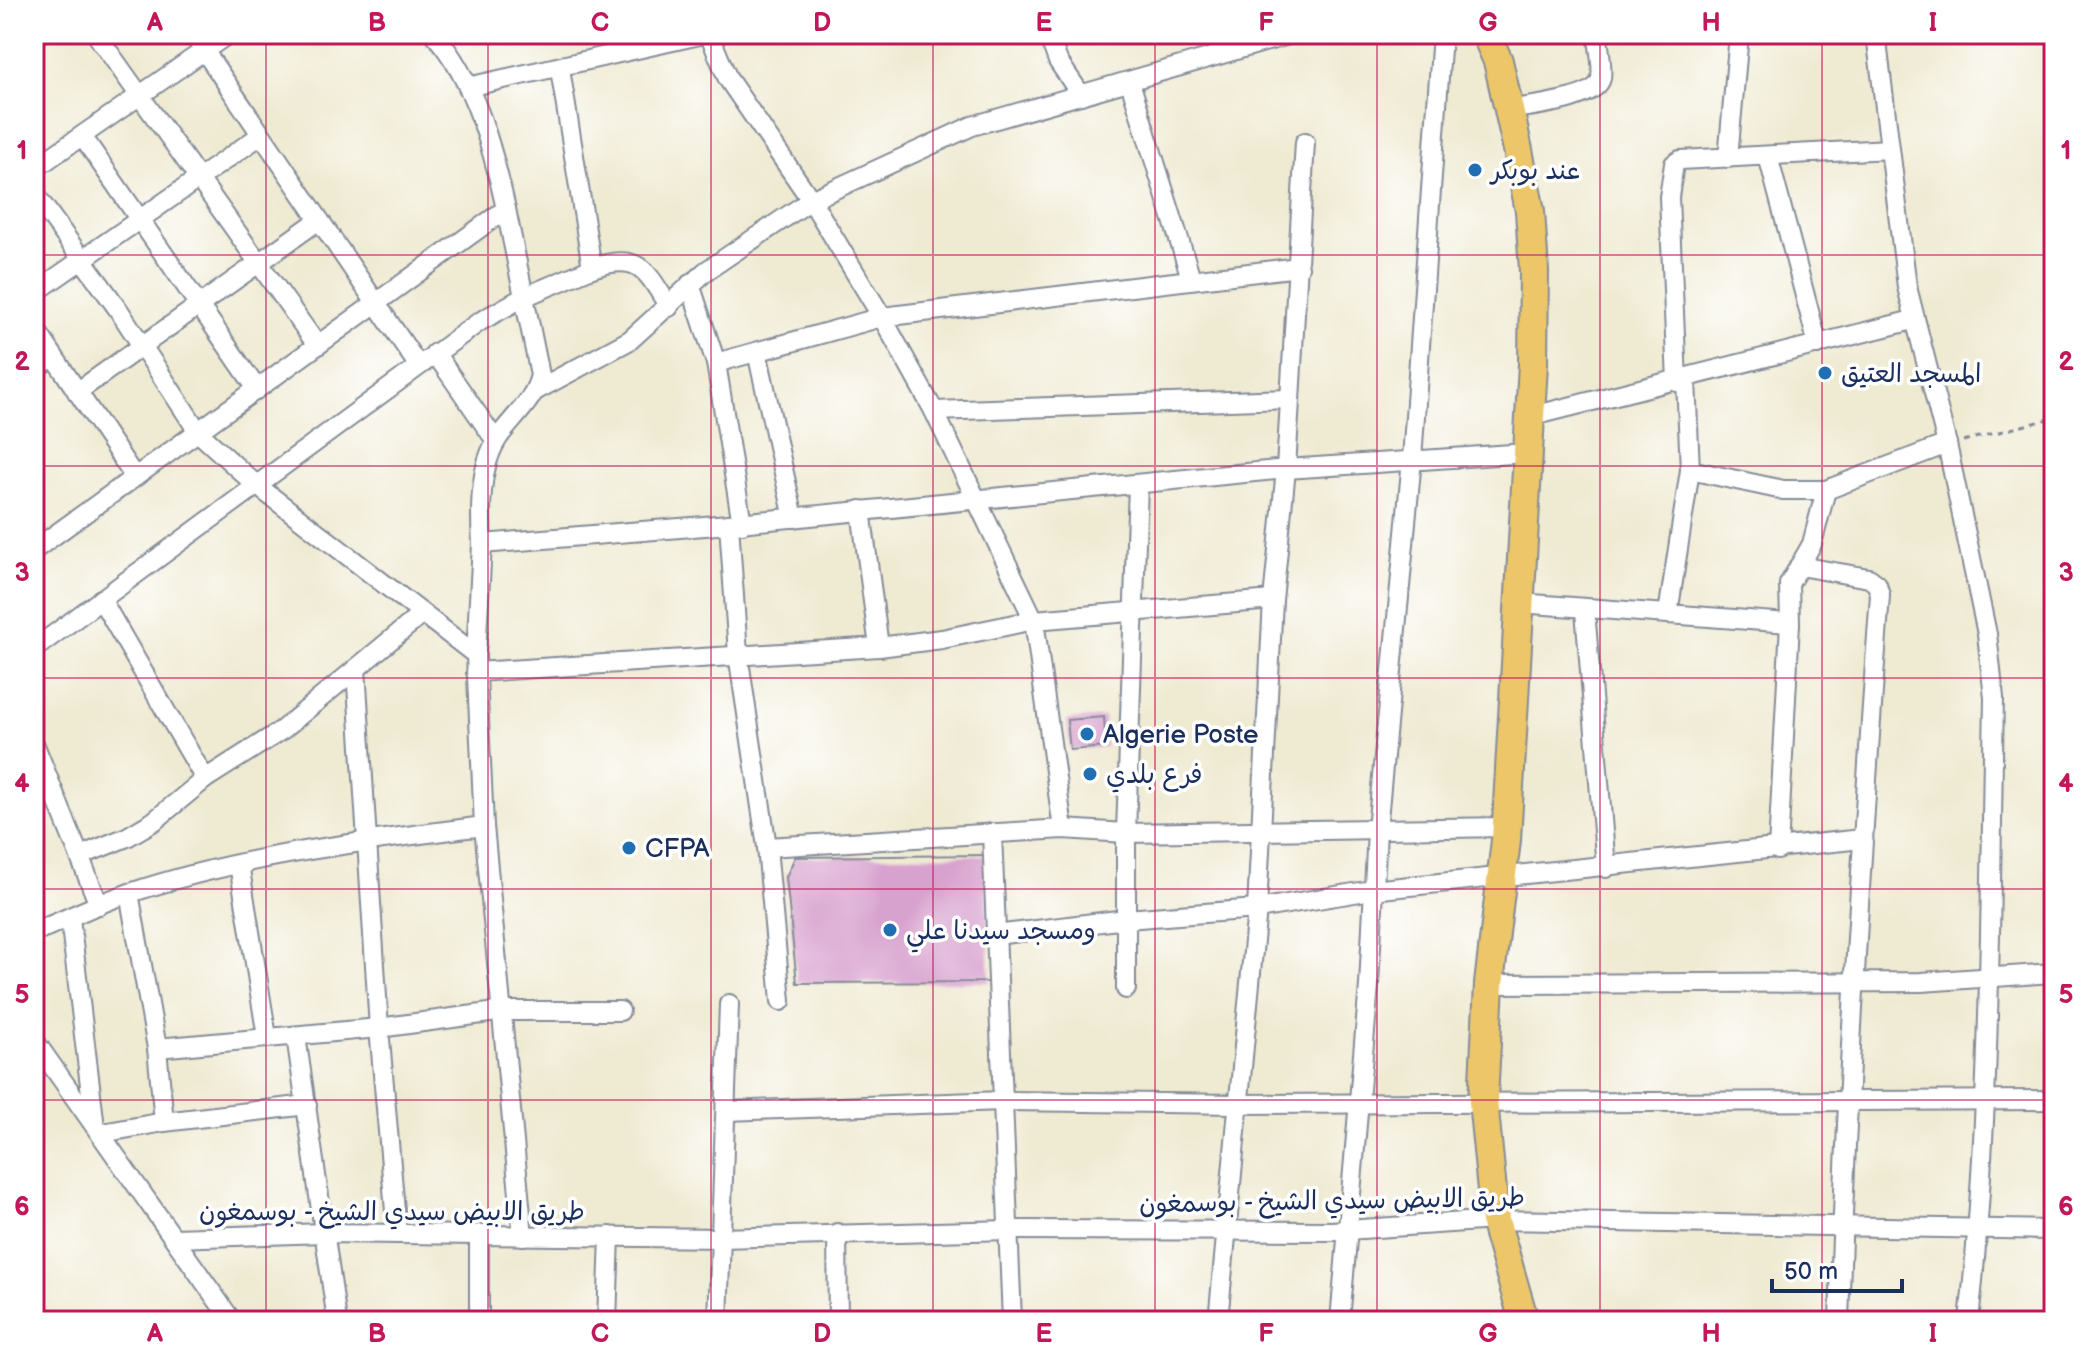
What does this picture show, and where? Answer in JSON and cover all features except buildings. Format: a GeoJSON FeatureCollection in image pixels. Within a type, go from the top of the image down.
{"type":"FeatureCollection","features":[{"type":"Feature","properties":{"kind":"main road"},"geometry":{"type":"LineString","coordinates":[[1486,34],[1498,61],[1530,211],[1534,271],[1507,827],[1489,984],[1483,1101],[1495,1220],[1524,1321]]}},
{"type":"Feature","properties":{"kind":"street"},"geometry":{"type":"LineString","coordinates":[[96,34],[317,345]]}},
{"type":"Feature","properties":{"kind":"street"},"geometry":{"type":"LineString","coordinates":[[193,34],[418,365]]}},
{"type":"Feature","properties":{"kind":"street"},"geometry":{"type":"LineString","coordinates":[[34,169],[228,34]]}},
{"type":"Feature","properties":{"kind":"street"},"geometry":{"type":"LineString","coordinates":[[434,34],[453,55]]}},
{"type":"Feature","properties":{"kind":"street"},"geometry":{"type":"LineString","coordinates":[[450,34],[453,55],[468,87],[498,174],[540,369],[535,391]]}},
{"type":"Feature","properties":{"kind":"street"},"geometry":{"type":"LineString","coordinates":[[468,87],[560,69],[706,34],[740,100],[811,200],[882,317],[934,411],[1034,620],[1063,829]]}},
{"type":"Feature","properties":{"kind":"street"},"geometry":{"type":"LineString","coordinates":[[1048,34],[1058,61],[1081,95]]}},
{"type":"Feature","properties":{"kind":"street"},"geometry":{"type":"LineString","coordinates":[[523,1236],[484,826],[476,664],[482,494],[496,441],[535,391],[613,351],[669,307],[690,284],[730,252],[811,200],[972,126],[1292,34]]}},
{"type":"Feature","properties":{"kind":"street"},"geometry":{"type":"LineString","coordinates":[[1340,1321],[1359,1103],[1377,830],[1412,459],[1442,34]]}},
{"type":"Feature","properties":{"kind":"street"},"geometry":{"type":"LineString","coordinates":[[1509,110],[1575,97],[1593,90],[1601,77],[1597,34]]}},
{"type":"Feature","properties":{"kind":"street"},"geometry":{"type":"LineString","coordinates":[[1728,158],[1739,34]]}},
{"type":"Feature","properties":{"kind":"street"},"geometry":{"type":"LineString","coordinates":[[1876,34],[1913,320],[1947,444],[1987,634],[1994,698],[1985,1101],[1979,1230],[1969,1321]]}},
{"type":"Feature","properties":{"kind":"street"},"geometry":{"type":"LineString","coordinates":[[560,69],[592,268]]}},
{"type":"Feature","properties":{"kind":"street"},"geometry":{"type":"LineString","coordinates":[[1130,82],[1191,278]]}},
{"type":"Feature","properties":{"kind":"street"},"geometry":{"type":"LineString","coordinates":[[34,293],[261,135]]}},
{"type":"Feature","properties":{"kind":"street"},"geometry":{"type":"LineString","coordinates":[[82,136],[257,389]]}},
{"type":"Feature","properties":{"kind":"street"},"geometry":{"type":"LineString","coordinates":[[1218,1321],[1257,909],[1273,600],[1286,469],[1305,142]]}},
{"type":"Feature","properties":{"kind":"street"},"geometry":{"type":"LineString","coordinates":[[1668,614],[1690,470],[1670,173],[1680,160],[1890,149]]}},
{"type":"Feature","properties":{"kind":"street"},"geometry":{"type":"LineString","coordinates":[[1768,156],[1818,345]]}},
{"type":"Feature","properties":{"kind":"street"},"geometry":{"type":"LineString","coordinates":[[34,193],[83,259],[199,433],[255,484],[422,614],[476,664],[879,647],[942,639],[1034,620],[1273,600]]}},
{"type":"Feature","properties":{"kind":"street"},"geometry":{"type":"LineString","coordinates":[[34,550],[506,209]]}},
{"type":"Feature","properties":{"kind":"street"},"geometry":{"type":"LineString","coordinates":[[77,392],[319,220]]}},
{"type":"Feature","properties":{"kind":"street"},"geometry":{"type":"LineString","coordinates":[[34,649],[418,365],[524,297],[592,268],[619,261],[638,264],[645,269],[669,307]]}},
{"type":"Feature","properties":{"kind":"street"},"geometry":{"type":"LineString","coordinates":[[716,363],[882,317],[1299,267]]}},
{"type":"Feature","properties":{"kind":"street"},"geometry":{"type":"LineString","coordinates":[[690,284],[716,363],[736,524],[738,654],[767,847],[781,1001]]}},
{"type":"Feature","properties":{"kind":"street"},"geometry":{"type":"LineString","coordinates":[[1529,417],[1682,381],[1913,320]]}},
{"type":"Feature","properties":{"kind":"street"},"geometry":{"type":"LineString","coordinates":[[34,327],[134,476]]}},
{"type":"Feature","properties":{"kind":"street"},"geometry":{"type":"LineString","coordinates":[[757,352],[794,518]]}},
{"type":"Feature","properties":{"kind":"street"},"geometry":{"type":"LineString","coordinates":[[435,353],[496,441]]}},
{"type":"Feature","properties":{"kind":"street"},"geometry":{"type":"LineString","coordinates":[[34,370],[53,356]]}},
{"type":"Feature","properties":{"kind":"street"},"geometry":{"type":"LineString","coordinates":[[934,411],[1289,399]]}},
{"type":"Feature","properties":{"kind":"street"},"geometry":{"type":"LineString","coordinates":[[1690,470],[1783,490],[1826,490],[1947,444]]}},
{"type":"Feature","properties":{"kind":"street"},"geometry":{"type":"LineString","coordinates":[[482,544],[736,524],[1286,469],[1527,453]]}},
{"type":"Feature","properties":{"kind":"street"},"geometry":{"type":"LineString","coordinates":[[1126,989],[1126,833],[1138,484]]}},
{"type":"Feature","properties":{"kind":"street"},"geometry":{"type":"LineString","coordinates":[[1778,850],[1790,623],[1789,584],[1818,529],[1826,490]]}},
{"type":"Feature","properties":{"kind":"street"},"geometry":{"type":"LineString","coordinates":[[861,510],[879,647]]}},
{"type":"Feature","properties":{"kind":"street"},"geometry":{"type":"LineString","coordinates":[[1799,566],[1869,578],[1879,589],[1852,982],[1850,1101],[1839,1321]]}},
{"type":"Feature","properties":{"kind":"street"},"geometry":{"type":"LineString","coordinates":[[101,599],[205,779]]}},
{"type":"Feature","properties":{"kind":"street"},"geometry":{"type":"LineString","coordinates":[[1519,603],[1790,623]]}},
{"type":"Feature","properties":{"kind":"street"},"geometry":{"type":"LineString","coordinates":[[1585,610],[1606,868]]}},
{"type":"Feature","properties":{"kind":"street"},"geometry":{"type":"LineString","coordinates":[[80,856],[139,831],[205,779],[267,741],[422,614]]}},
{"type":"Feature","properties":{"kind":"street"},"geometry":{"type":"LineString","coordinates":[[356,669],[379,1028],[397,1234]]}},
{"type":"Feature","properties":{"kind":"street"},"geometry":{"type":"LineString","coordinates":[[34,743],[99,905]]}},
{"type":"Feature","properties":{"kind":"street"},"geometry":{"type":"LineString","coordinates":[[34,932],[129,893],[239,864],[367,841],[484,826]]}},
{"type":"Feature","properties":{"kind":"street"},"geometry":{"type":"LineString","coordinates":[[767,847],[1063,829],[1126,833],[1507,827]]}},
{"type":"Feature","properties":{"kind":"street"},"geometry":{"type":"LineString","coordinates":[[992,833],[1012,1321]]}},
{"type":"Feature","properties":{"kind":"street"},"geometry":{"type":"LineString","coordinates":[[996,935],[1126,919],[1257,909],[1372,890],[1503,879],[1862,839]]}},
{"type":"Feature","properties":{"kind":"street"},"geometry":{"type":"LineString","coordinates":[[239,864],[267,1037]]}},
{"type":"Feature","properties":{"kind":"street"},"geometry":{"type":"LineString","coordinates":[[129,893],[157,1048],[164,1122]]}},
{"type":"Feature","properties":{"kind":"street"},"geometry":{"type":"LineString","coordinates":[[70,918],[99,1127]]}},
{"type":"Feature","properties":{"kind":"street"},"geometry":{"type":"LineString","coordinates":[[1489,984],[1921,982],[2054,973]]}},
{"type":"Feature","properties":{"kind":"street"},"geometry":{"type":"LineString","coordinates":[[718,1321],[729,1004]]}},
{"type":"Feature","properties":{"kind":"street"},"geometry":{"type":"LineString","coordinates":[[157,1048],[379,1028],[504,1011],[620,1011]]}},
{"type":"Feature","properties":{"kind":"street"},"geometry":{"type":"LineString","coordinates":[[296,1036],[337,1321]]}},
{"type":"Feature","properties":{"kind":"street"},"geometry":{"type":"LineString","coordinates":[[34,1040],[99,1127],[232,1321]]}},
{"type":"Feature","properties":{"kind":"street"},"geometry":{"type":"LineString","coordinates":[[727,1111],[1003,1101],[1238,1104],[2054,1100]]}},
{"type":"Feature","properties":{"kind":"street"},"geometry":{"type":"LineString","coordinates":[[99,1127],[307,1105]]}},
{"type":"Feature","properties":{"kind":"street","name":"طريق الابيض سيدي الشيخ - بوسمغون"},"geometry":{"type":"LineString","coordinates":[[174,1238],[324,1233],[721,1238],[1009,1230],[1347,1231],[1495,1220],[2054,1230]]}},
{"type":"Feature","properties":{"kind":"street"},"geometry":{"type":"LineString","coordinates":[[837,1233],[838,1321]]}},
{"type":"Feature","properties":{"kind":"street"},"geometry":{"type":"LineString","coordinates":[[479,1234],[479,1321]]}},
{"type":"Feature","properties":{"kind":"street","name":"طريق الابيض سيدي الشيخ - بوسمغون"},"geometry":{"type":"LineString","coordinates":[[607,1321],[610,1236]]}},
{"type":"Feature","properties":{"kind":"path"},"geometry":{"type":"LineString","coordinates":[[1947,444],[2054,418]]}},
{"type":"Feature","properties":{"kind":"place","name":"عند بوبكر"},"geometry":{"type":"Point","coordinates":[1475,170]}},
{"type":"Feature","properties":{"kind":"place","name":"المسجد العتيق"},"geometry":{"type":"Point","coordinates":[1825,373]}},
{"type":"Feature","properties":{"kind":"place","name":"Algerie Poste"},"geometry":{"type":"Point","coordinates":[1087,734]}},
{"type":"Feature","properties":{"kind":"place","name":"فرع بلدي"},"geometry":{"type":"Point","coordinates":[1090,774]}},
{"type":"Feature","properties":{"kind":"place","name":"CFPA"},"geometry":{"type":"Point","coordinates":[629,848]}},
{"type":"Feature","properties":{"kind":"place","name":"ومسجد سيدنا علي"},"geometry":{"type":"Point","coordinates":[890,930]}}]}
